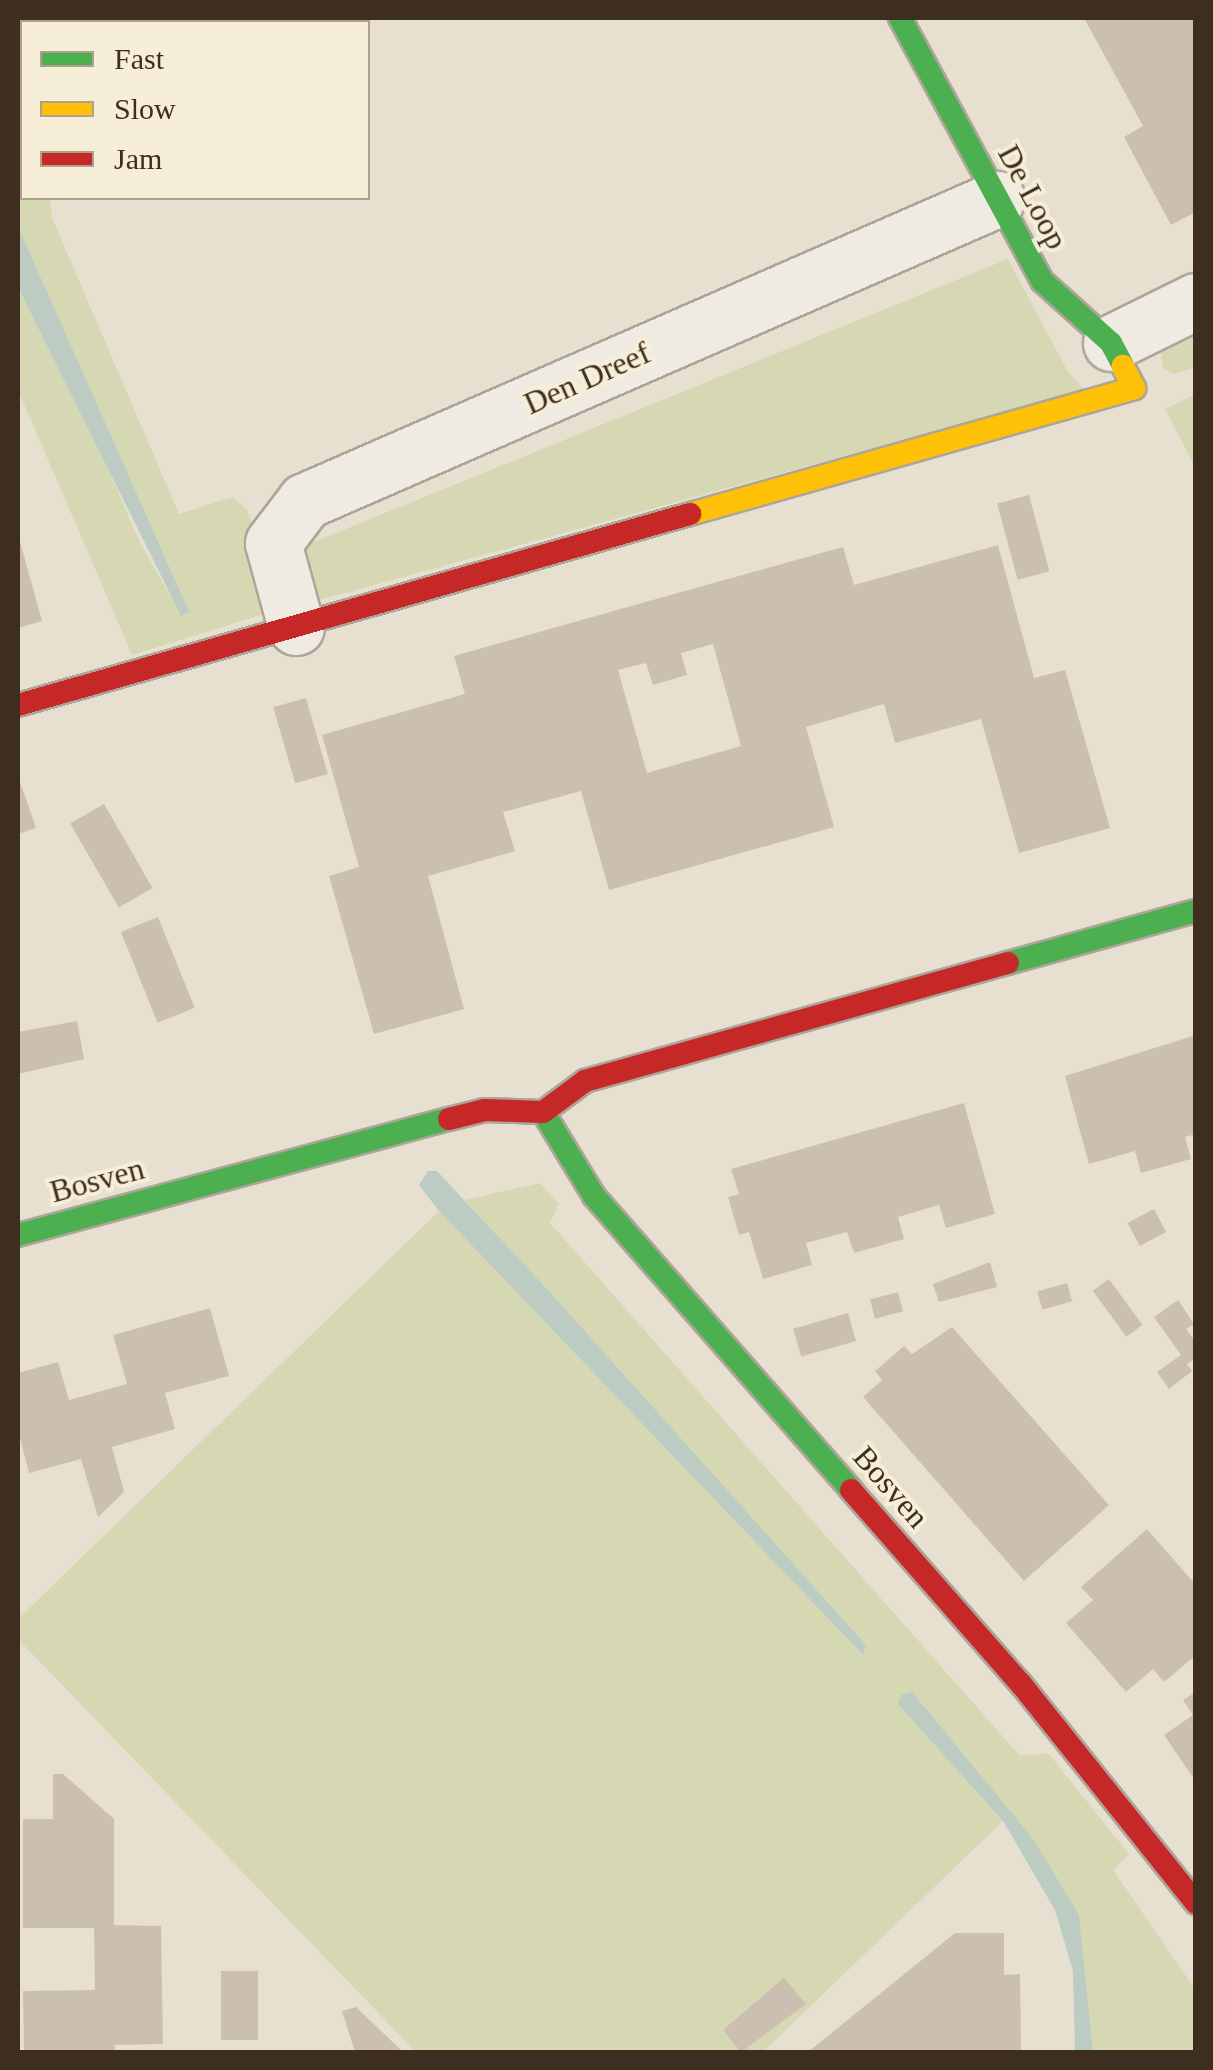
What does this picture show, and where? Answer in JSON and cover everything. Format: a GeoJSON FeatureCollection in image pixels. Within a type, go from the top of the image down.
{"type":"FeatureCollection","features":[{"type":"Feature","properties":{"kind":"street","name":"De Loop"},"geometry":{"type":"LineString","coordinates":[[900,18],[1042,281],[1122,366]]}},
{"type":"Feature","properties":{"kind":"street","name":"Den Dreef"},"geometry":{"type":"LineString","coordinates":[[296,628],[273,544],[304,500],[998,199]]}},
{"type":"Feature","properties":{"kind":"street"},"geometry":{"type":"LineString","coordinates":[[18,705],[296,628],[1122,366],[1196,302]]}},
{"type":"Feature","properties":{"kind":"street"},"geometry":{"type":"LineString","coordinates":[[543,1112],[585,1081],[1196,911]]}},
{"type":"Feature","properties":{"kind":"street","name":"Bosven"},"geometry":{"type":"LineString","coordinates":[[18,1236],[484,1110],[543,1112],[594,1196],[1021,1684],[1196,1904]]}},
{"type":"Feature","properties":{"kind":"green space"},"geometry":{"type":"Polygon","coordinates":[[[20,185],[20,200],[50,200],[52,218],[179,514],[233,497],[247,510],[257,535],[264,614],[132,655],[18,390],[18,287],[76,394],[139,541],[181,615],[189,610],[18,230],[20,185]]]}},
{"type":"Feature","properties":{"kind":"green space"},"geometry":{"type":"Polygon","coordinates":[[[1008,259],[1068,372],[1085,390],[308,603],[287,553],[1008,259]]]}},
{"type":"Feature","properties":{"kind":"green space"},"geometry":{"type":"Polygon","coordinates":[[[1195,331],[1195,368],[1173,374],[1163,368],[1160,349],[1195,331]]]}},
{"type":"Feature","properties":{"kind":"green space"},"geometry":{"type":"Polygon","coordinates":[[[1196,394],[1195,467],[1165,409],[1196,394]]]}},
{"type":"Feature","properties":{"kind":"green space"},"geometry":{"type":"Polygon","coordinates":[[[540,1183],[559,1204],[550,1223],[1019,1755],[1049,1754],[1129,1854],[1113,1870],[1195,1989],[1195,2052],[1093,2052],[1079,1915],[1034,1840],[899,1704],[1003,1821],[763,2052],[416,2052],[18,1639],[18,1619],[439,1211],[863,1655],[866,1645],[465,1200],[540,1183]]]}},
{"type":"Feature","properties":{"kind":"shaded area"},"geometry":{"type":"Polygon","coordinates":[[[18,227],[189,611],[181,616],[18,287],[18,227]]]}},
{"type":"Feature","properties":{"kind":"shaded area"},"geometry":{"type":"Polygon","coordinates":[[[428,1171],[437,1171],[547,1289],[866,1645],[863,1655],[439,1211],[419,1185],[428,1171]]]}},
{"type":"Feature","properties":{"kind":"shaded area"},"geometry":{"type":"Polygon","coordinates":[[[912,1692],[1034,1840],[1079,1915],[1093,2052],[1075,2052],[1073,1971],[1055,1910],[1003,1821],[898,1704],[901,1695],[912,1692]]]}},
{"type":"Feature","properties":{"kind":"building"},"geometry":{"type":"Polygon","coordinates":[[[1084,18],[1196,18],[1196,212],[1171,225],[1124,137],[1143,126],[1084,18]]]}},
{"type":"Feature","properties":{"kind":"building"},"geometry":{"type":"Polygon","coordinates":[[[1029,495],[1049,571],[1018,580],[997,504],[1029,495]]]}},
{"type":"Feature","properties":{"kind":"building"},"geometry":{"type":"Polygon","coordinates":[[[18,534],[42,621],[18,628],[18,534]]]}},
{"type":"Feature","properties":{"kind":"building"},"geometry":{"type":"Polygon","coordinates":[[[998,545],[1034,678],[1065,670],[1110,828],[1019,853],[981,719],[895,743],[884,704],[806,727],[834,827],[609,890],[581,791],[503,812],[515,851],[428,876],[464,1009],[374,1034],[329,876],[359,867],[322,735],[465,694],[454,656],[649,601],[843,547],[854,585],[998,545]],[[713,644],[681,653],[687,675],[653,685],[646,663],[618,670],[647,773],[741,746],[713,644]]]}},
{"type":"Feature","properties":{"kind":"building"},"geometry":{"type":"Polygon","coordinates":[[[306,698],[328,774],[295,783],[273,707],[306,698]]]}},
{"type":"Feature","properties":{"kind":"building"},"geometry":{"type":"Polygon","coordinates":[[[18,776],[36,828],[18,834],[18,776]]]}},
{"type":"Feature","properties":{"kind":"building"},"geometry":{"type":"Polygon","coordinates":[[[104,804],[152,888],[119,908],[70,824],[104,804]]]}},
{"type":"Feature","properties":{"kind":"building"},"geometry":{"type":"Polygon","coordinates":[[[158,917],[195,1008],[158,1023],[121,932],[158,917]]]}},
{"type":"Feature","properties":{"kind":"building"},"geometry":{"type":"Polygon","coordinates":[[[77,1021],[84,1059],[18,1074],[18,1032],[77,1021]]]}},
{"type":"Feature","properties":{"kind":"building"},"geometry":{"type":"Polygon","coordinates":[[[1196,1035],[1196,1134],[1185,1137],[1191,1159],[1141,1173],[1135,1151],[1089,1164],[1065,1076],[1196,1035]]]}},
{"type":"Feature","properties":{"kind":"building"},"geometry":{"type":"Polygon","coordinates":[[[964,1103],[995,1214],[946,1228],[939,1205],[898,1217],[904,1239],[854,1253],[847,1232],[806,1243],[812,1265],[763,1279],[749,1232],[739,1235],[728,1197],[739,1194],[731,1169],[964,1103]]]}},
{"type":"Feature","properties":{"kind":"building"},"geometry":{"type":"Polygon","coordinates":[[[1154,1209],[1166,1232],[1140,1246],[1128,1223],[1154,1209]]]}},
{"type":"Feature","properties":{"kind":"building"},"geometry":{"type":"Polygon","coordinates":[[[990,1262],[997,1287],[939,1302],[933,1284],[990,1262]]]}},
{"type":"Feature","properties":{"kind":"building"},"geometry":{"type":"Polygon","coordinates":[[[1109,1279],[1143,1325],[1126,1337],[1093,1291],[1109,1279]]]}},
{"type":"Feature","properties":{"kind":"building"},"geometry":{"type":"Polygon","coordinates":[[[1067,1283],[1072,1301],[1042,1310],[1037,1292],[1067,1283]]]}},
{"type":"Feature","properties":{"kind":"building"},"geometry":{"type":"Polygon","coordinates":[[[898,1292],[903,1311],[875,1319],[870,1300],[898,1292]]]}},
{"type":"Feature","properties":{"kind":"building"},"geometry":{"type":"Polygon","coordinates":[[[1178,1300],[1194,1324],[1186,1329],[1196,1342],[1196,1358],[1187,1364],[1192,1371],[1169,1389],[1157,1372],[1181,1355],[1154,1317],[1178,1300]]]}},
{"type":"Feature","properties":{"kind":"building"},"geometry":{"type":"Polygon","coordinates":[[[210,1308],[229,1376],[165,1393],[175,1429],[112,1447],[124,1492],[98,1517],[81,1459],[29,1473],[18,1430],[18,1373],[58,1362],[69,1400],[127,1384],[113,1335],[210,1308]]]}},
{"type":"Feature","properties":{"kind":"building"},"geometry":{"type":"Polygon","coordinates":[[[848,1313],[856,1341],[801,1357],[793,1329],[848,1313]]]}},
{"type":"Feature","properties":{"kind":"building"},"geometry":{"type":"Polygon","coordinates":[[[952,1327],[1109,1505],[1024,1581],[863,1397],[882,1380],[875,1371],[904,1346],[912,1354],[952,1327]]]}},
{"type":"Feature","properties":{"kind":"building"},"geometry":{"type":"Polygon","coordinates":[[[1147,1529],[1196,1585],[1196,1655],[1164,1682],[1153,1669],[1126,1692],[1066,1623],[1093,1600],[1081,1587],[1147,1529]]]}},
{"type":"Feature","properties":{"kind":"building"},"geometry":{"type":"Polygon","coordinates":[[[1196,1692],[1196,1782],[1164,1735],[1193,1715],[1183,1700],[1196,1692]]]}},
{"type":"Feature","properties":{"kind":"building"},"geometry":{"type":"Polygon","coordinates":[[[53,1774],[63,1774],[114,1819],[114,1925],[161,1926],[163,2044],[115,2045],[115,2052],[24,2052],[23,1991],[95,1990],[94,1928],[23,1928],[23,1819],[53,1819],[53,1774]]]}},
{"type":"Feature","properties":{"kind":"building"},"geometry":{"type":"Polygon","coordinates":[[[955,1933],[1004,1933],[1004,1975],[1020,1974],[1021,2052],[808,2052],[955,1933]]]}},
{"type":"Feature","properties":{"kind":"building"},"geometry":{"type":"Polygon","coordinates":[[[221,1971],[258,1971],[258,2040],[221,2040],[221,1971]]]}},
{"type":"Feature","properties":{"kind":"building"},"geometry":{"type":"Polygon","coordinates":[[[784,1978],[806,2004],[741,2052],[723,2030],[784,1978]]]}},
{"type":"Feature","properties":{"kind":"building"},"geometry":{"type":"Polygon","coordinates":[[[356,2007],[401,2050],[355,2052],[342,2011],[356,2007]]]}},
{"type":"Feature","properties":{"kind":"traffic: fast"},"geometry":{"type":"LineString","coordinates":[[900,18],[1042,281],[1111,343],[1123,366]]}},
{"type":"Feature","properties":{"kind":"traffic: fast"},"geometry":{"type":"LineString","coordinates":[[1008,963],[1196,911]]}},
{"type":"Feature","properties":{"kind":"traffic: fast"},"geometry":{"type":"LineString","coordinates":[[543,1112],[594,1196],[851,1490]]}},
{"type":"Feature","properties":{"kind":"traffic: fast"},"geometry":{"type":"LineString","coordinates":[[18,1235],[449,1119]]}},
{"type":"Feature","properties":{"kind":"traffic: slow"},"geometry":{"type":"LineString","coordinates":[[690,514],[1134,388],[1123,366]]}},
{"type":"Feature","properties":{"kind":"traffic: jam"},"geometry":{"type":"LineString","coordinates":[[18,705],[690,514]]}},
{"type":"Feature","properties":{"kind":"traffic: jam"},"geometry":{"type":"LineString","coordinates":[[449,1119],[484,1110],[543,1112],[585,1081],[1008,963]]}},
{"type":"Feature","properties":{"kind":"traffic: jam"},"geometry":{"type":"LineString","coordinates":[[851,1490],[1021,1684],[1196,1903]]}}]}
